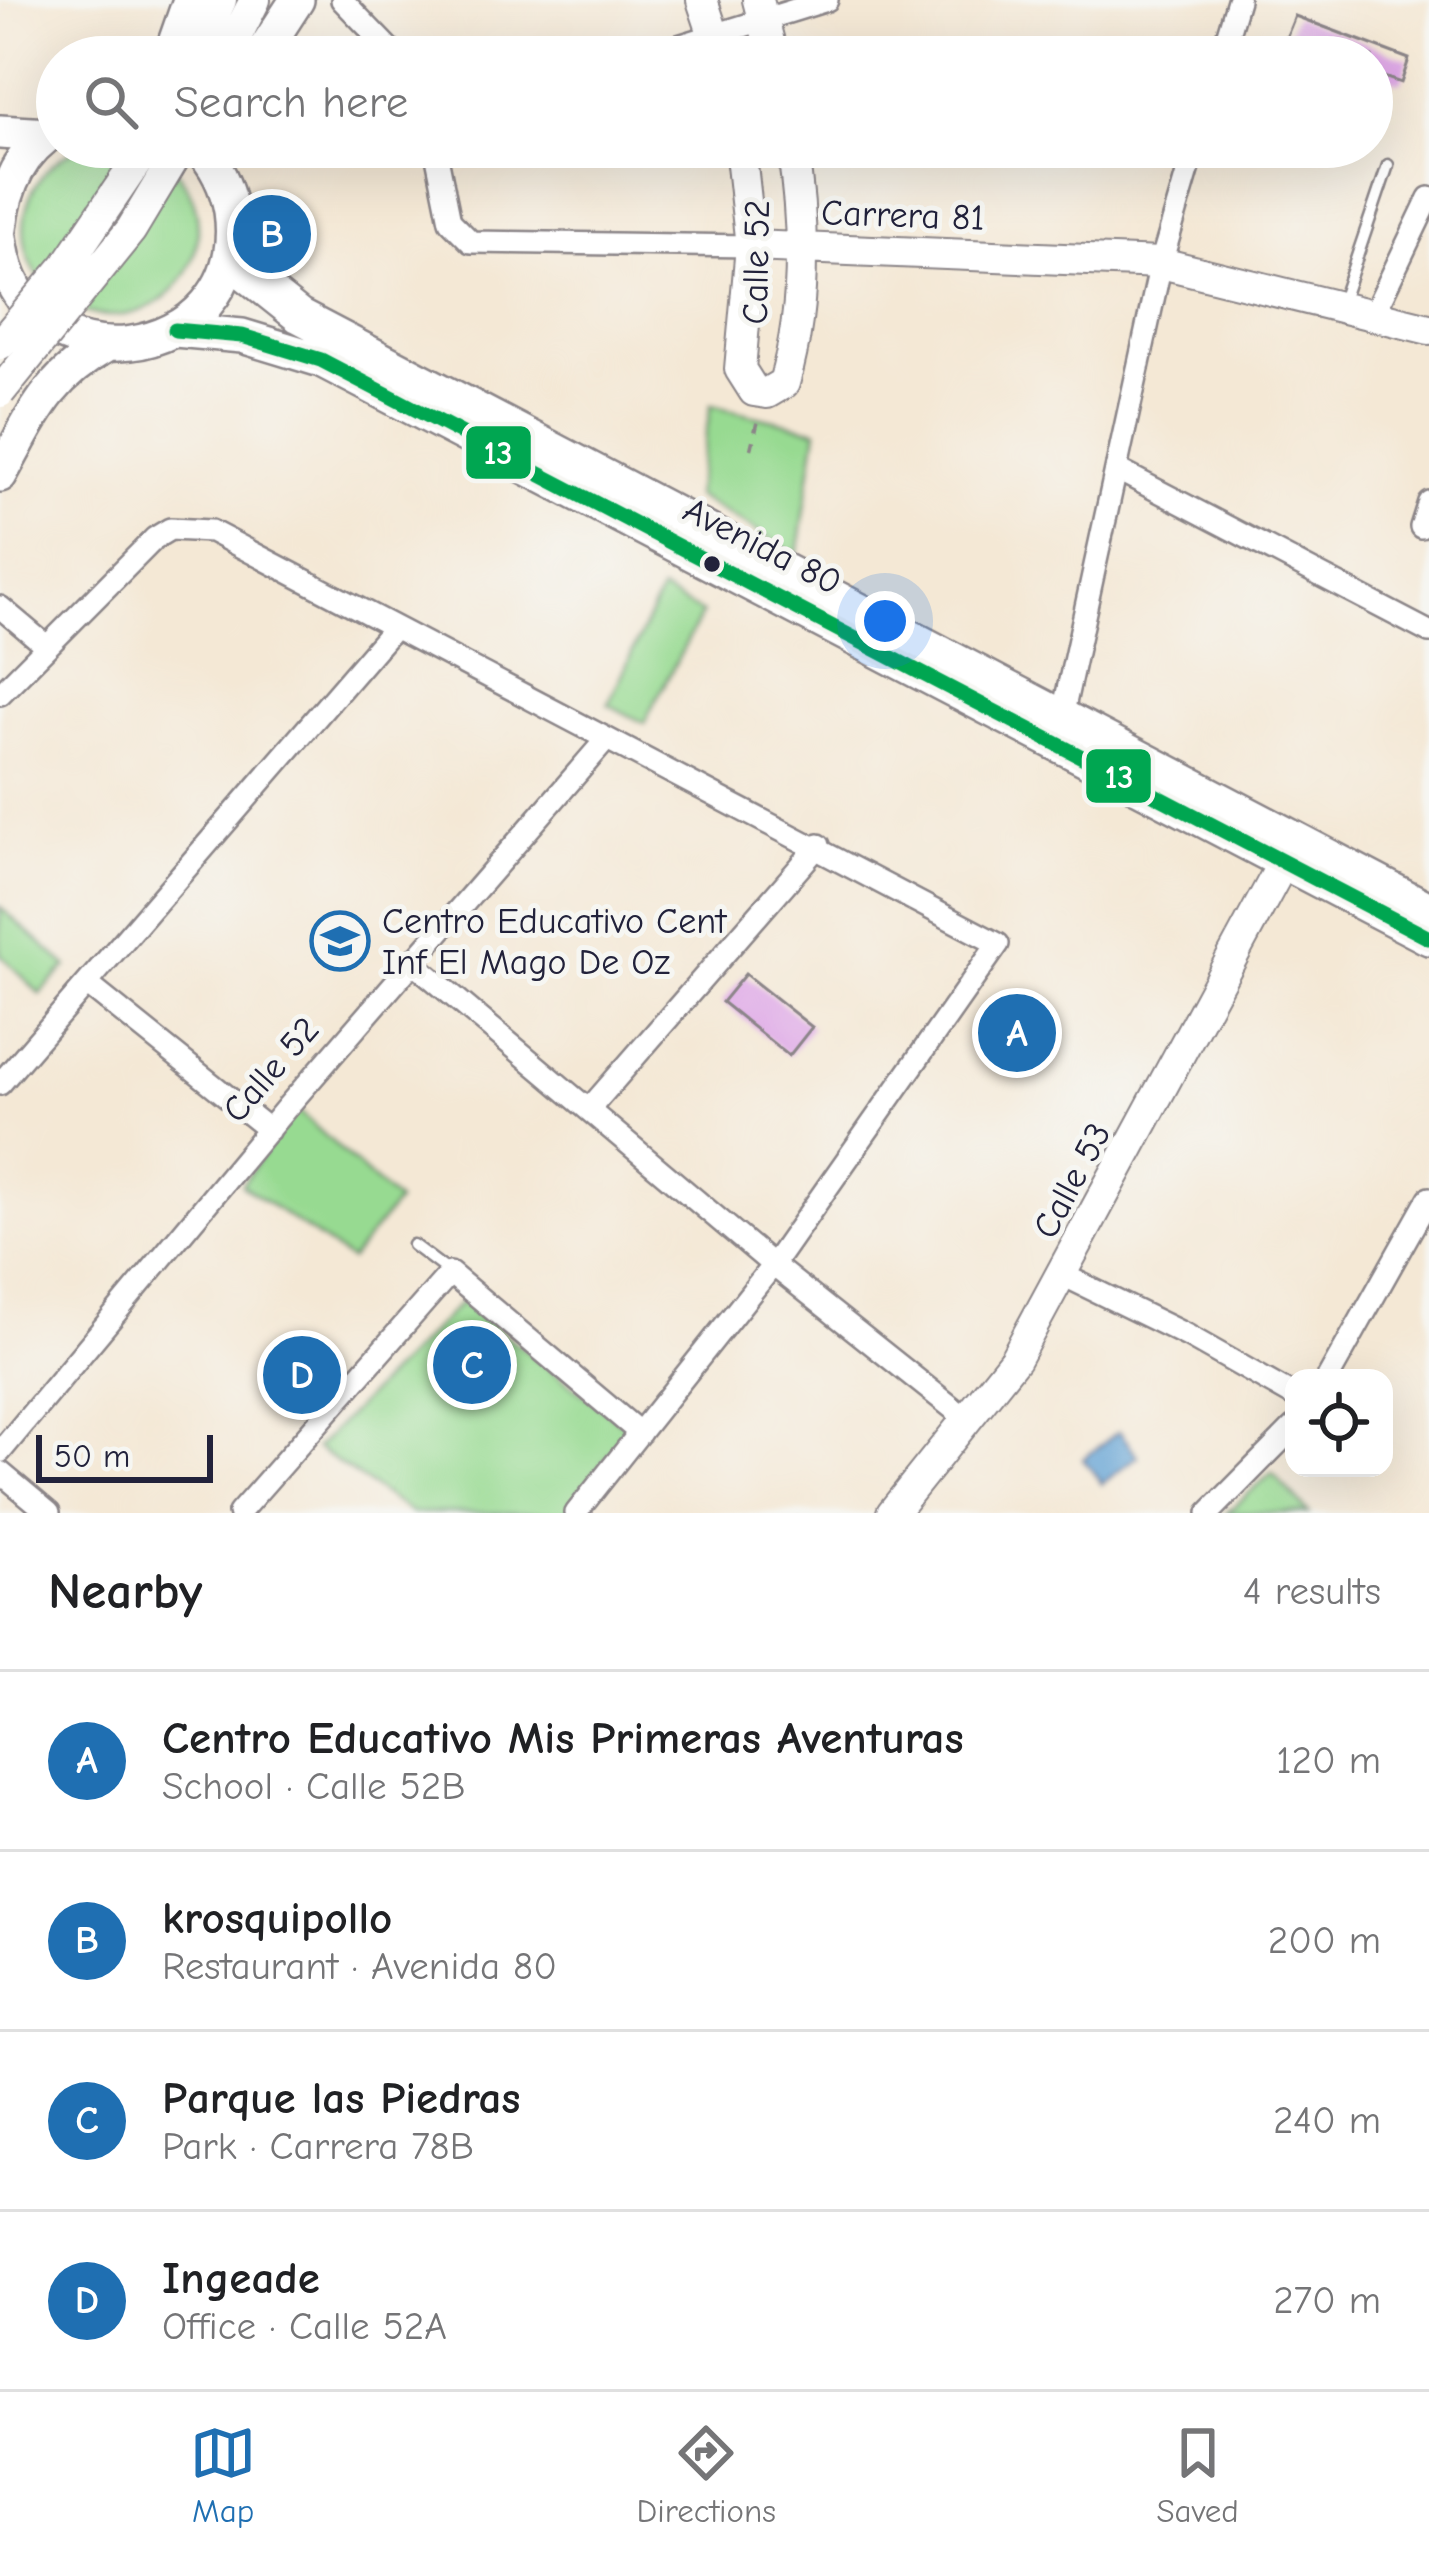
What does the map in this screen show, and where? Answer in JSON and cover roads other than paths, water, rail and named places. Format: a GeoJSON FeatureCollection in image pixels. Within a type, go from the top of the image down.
{"type":"FeatureCollection","features":[{"type":"Feature","properties":{"kind":"main road"},"geometry":{"type":"LineString","coordinates":[[177,36],[190,0]]}},
{"type":"Feature","properties":{"kind":"main road"},"geometry":{"type":"LineString","coordinates":[[274,36],[297,0]]}},
{"type":"Feature","properties":{"kind":"main road"},"geometry":{"type":"LineString","coordinates":[[0,132],[36,132]]}},
{"type":"Feature","properties":{"kind":"main road"},"geometry":{"type":"LineString","coordinates":[[36,150],[11,178],[1,253],[26,305],[43,321],[62,334],[105,346],[153,340],[176,330],[211,296],[231,250],[229,199],[210,168]]}},
{"type":"Feature","properties":{"kind":"main road","name":"Avenida 80"},"geometry":{"type":"LineString","coordinates":[[231,250],[245,273],[299,316],[1429,909]]}},
{"type":"Feature","properties":{"kind":"main road","name":"Avenida 80"},"geometry":{"type":"LineString","coordinates":[[176,330],[255,338],[321,360],[1429,938]]}},
{"type":"Feature","properties":{"kind":"main road"},"geometry":{"type":"LineString","coordinates":[[0,475],[46,390],[69,367],[105,346]]}},
{"type":"Feature","properties":{"kind":"street"},"geometry":{"type":"LineString","coordinates":[[204,36],[221,0]]}},
{"type":"Feature","properties":{"kind":"street"},"geometry":{"type":"LineString","coordinates":[[237,36],[255,0]]}},
{"type":"Feature","properties":{"kind":"street"},"geometry":{"type":"LineString","coordinates":[[342,0],[377,36]]}},
{"type":"Feature","properties":{"kind":"street"},"geometry":{"type":"LineString","coordinates":[[702,0],[715,36]]}},
{"type":"Feature","properties":{"kind":"street"},"geometry":{"type":"LineString","coordinates":[[730,36],[761,11],[827,0]]}},
{"type":"Feature","properties":{"kind":"street"},"geometry":{"type":"LineString","coordinates":[[1227,36],[1238,0]]}},
{"type":"Feature","properties":{"kind":"street"},"geometry":{"type":"LineString","coordinates":[[0,344],[66,266],[132,168]]}},
{"type":"Feature","properties":{"kind":"street"},"geometry":{"type":"LineString","coordinates":[[0,392],[182,168]]}},
{"type":"Feature","properties":{"kind":"street","name":"Carrera 81"},"geometry":{"type":"LineString","coordinates":[[439,168],[450,221],[471,242],[751,246],[1161,263],[1429,329]]}},
{"type":"Feature","properties":{"kind":"street","name":"Calle 52"},"geometry":{"type":"LineString","coordinates":[[742,168],[751,246],[740,369],[754,391],[767,393],[784,383],[790,362],[801,249],[794,168]]}},
{"type":"Feature","properties":{"kind":"street"},"geometry":{"type":"LineString","coordinates":[[1062,717],[1161,263],[1189,168]]}},
{"type":"Feature","properties":{"kind":"street"},"geometry":{"type":"LineString","coordinates":[[1374,313],[1429,198]]}},
{"type":"Feature","properties":{"kind":"street"},"geometry":{"type":"LineString","coordinates":[[1118,470],[1429,632]]}},
{"type":"Feature","properties":{"kind":"street"},"geometry":{"type":"LineString","coordinates":[[1421,527],[1429,502]]}},
{"type":"Feature","properties":{"kind":"street"},"geometry":{"type":"LineString","coordinates":[[0,694],[44,644],[170,529],[211,531],[604,741],[819,845],[998,944],[773,1265],[576,1513]]}},
{"type":"Feature","properties":{"kind":"street"},"geometry":{"type":"LineString","coordinates":[[0,607],[44,644]]}},
{"type":"Feature","properties":{"kind":"street"},"geometry":{"type":"LineString","coordinates":[[0,1084],[392,630]]}},
{"type":"Feature","properties":{"kind":"street","name":"Calle 52"},"geometry":{"type":"LineString","coordinates":[[0,1452],[604,741]]}},
{"type":"Feature","properties":{"kind":"street"},"geometry":{"type":"LineString","coordinates":[[591,1107],[819,845]]}},
{"type":"Feature","properties":{"kind":"street","name":"Calle 53"},"geometry":{"type":"LineString","coordinates":[[892,1513],[1016,1359],[1285,861]]}},
{"type":"Feature","properties":{"kind":"street"},"geometry":{"type":"LineString","coordinates":[[415,964],[591,1107],[773,1265],[969,1421]]}},
{"type":"Feature","properties":{"kind":"street"},"geometry":{"type":"LineString","coordinates":[[87,984],[269,1130]]}},
{"type":"Feature","properties":{"kind":"street"},"geometry":{"type":"LineString","coordinates":[[1333,1369],[1426,1210]]}},
{"type":"Feature","properties":{"kind":"street"},"geometry":{"type":"LineString","coordinates":[[239,1513],[450,1273],[640,1433]]}},
{"type":"Feature","properties":{"kind":"street"},"geometry":{"type":"LineString","coordinates":[[1063,1275],[1189,1336],[1285,1391]]}},
{"type":"Feature","properties":{"kind":"street"},"geometry":{"type":"LineString","coordinates":[[1209,1513],[1285,1436]]}},
{"type":"Feature","properties":{"kind":"street"},"geometry":{"type":"LineString","coordinates":[[0,1472],[50,1513]]}},
{"type":"Feature","properties":{"kind":"lane"},"geometry":{"type":"LineString","coordinates":[[1341,304],[1387,168]]}},
{"type":"Feature","properties":{"kind":"lane"},"geometry":{"type":"LineString","coordinates":[[413,1245],[450,1273]]}},
{"type":"Feature","properties":{"kind":"water"},"geometry":{"type":"Polygon","coordinates":[[[1119,1431],[1138,1456],[1102,1484],[1083,1459],[1119,1431]]]}},
{"type":"Feature","properties":{"kind":"place","name":"krosquipollo"},"geometry":{"type":"Point","coordinates":[272,234]}},
{"type":"Feature","properties":{"kind":"place","name":"Centro Educativo Cent Inf El Mago De Oz"},"geometry":{"type":"Point","coordinates":[340,941]}},
{"type":"Feature","properties":{"kind":"place","name":"Centro Educativo Mis Primeras Aventuras"},"geometry":{"type":"Point","coordinates":[1017,1033]}},
{"type":"Feature","properties":{"kind":"place","name":"Parque las Piedras"},"geometry":{"type":"Point","coordinates":[472,1365]}},
{"type":"Feature","properties":{"kind":"place","name":"Ingeade"},"geometry":{"type":"Point","coordinates":[302,1375]}}]}
